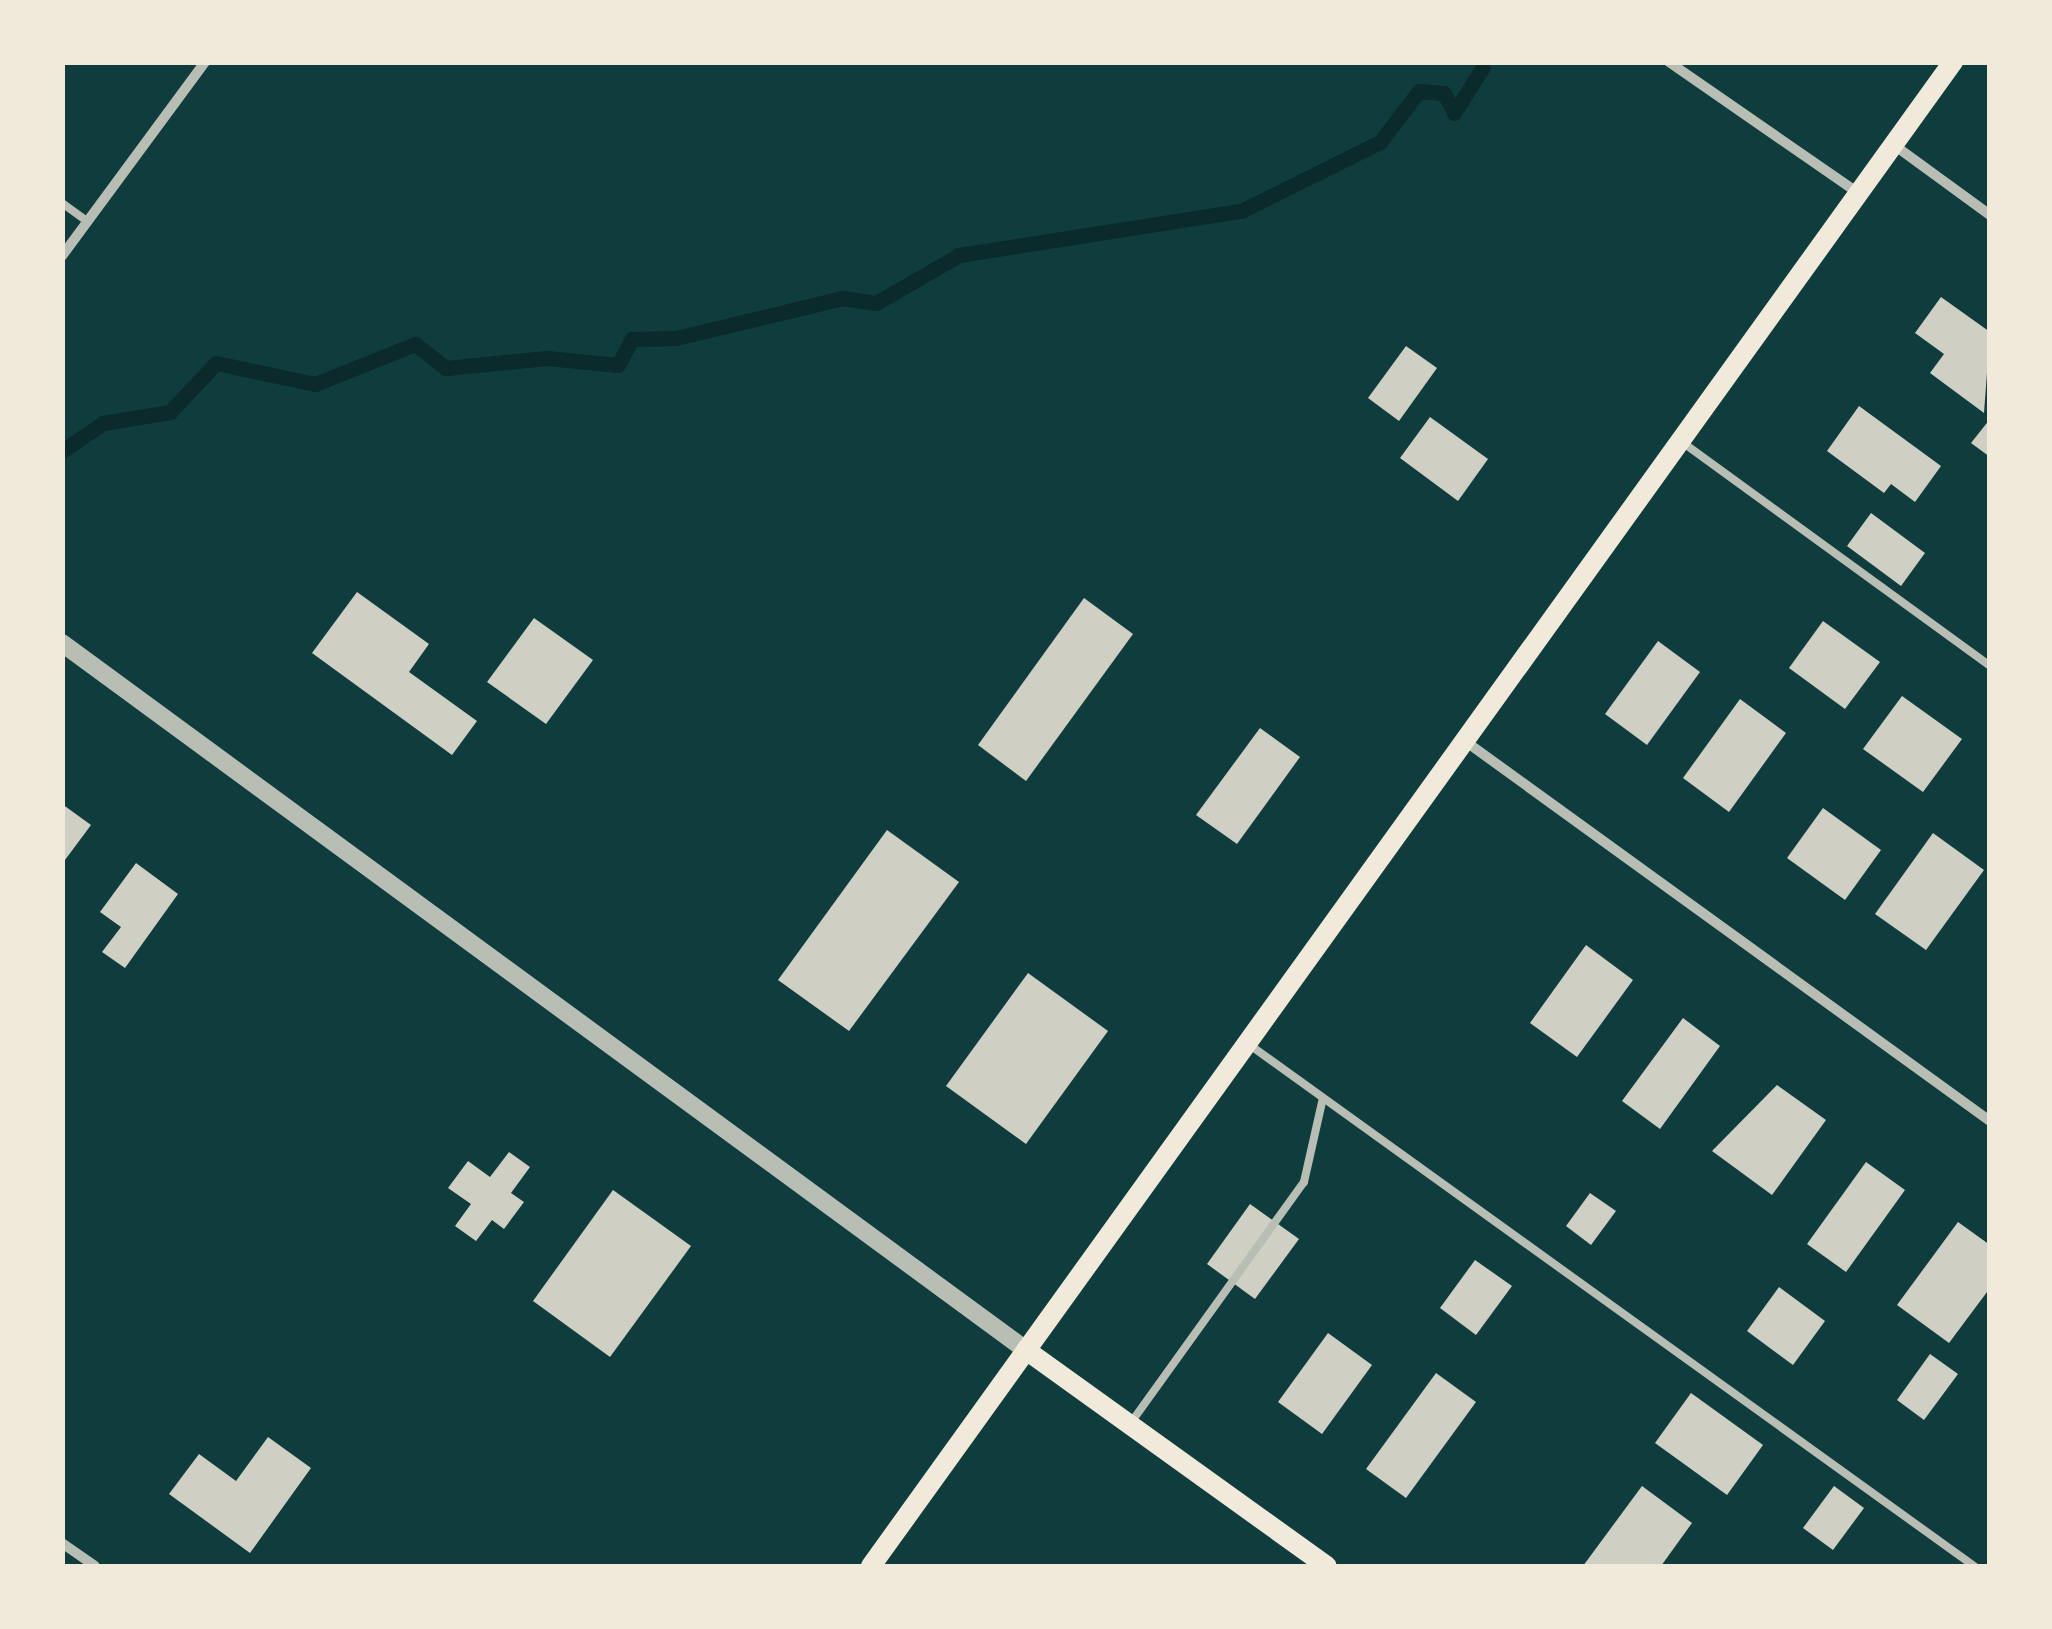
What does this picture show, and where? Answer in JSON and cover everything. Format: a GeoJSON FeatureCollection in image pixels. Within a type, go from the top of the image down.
{"type":"FeatureCollection","features":[{"type":"Feature","properties":{"kind":"main road"},"geometry":{"type":"LineString","coordinates":[[870,1566],[1954,62]]}},
{"type":"Feature","properties":{"kind":"main road"},"geometry":{"type":"LineString","coordinates":[[1026,1350],[1328,1566]]}},
{"type":"Feature","properties":{"kind":"street"},"geometry":{"type":"LineString","coordinates":[[62,256],[205,62]]}},
{"type":"Feature","properties":{"kind":"street"},"geometry":{"type":"LineString","coordinates":[[1668,62],[1858,193]]}},
{"type":"Feature","properties":{"kind":"street"},"geometry":{"type":"LineString","coordinates":[[1894,145],[1990,215]]}},
{"type":"Feature","properties":{"kind":"street"},"geometry":{"type":"LineString","coordinates":[[62,642],[1026,1350]]}},
{"type":"Feature","properties":{"kind":"street"},"geometry":{"type":"LineString","coordinates":[[1464,742],[1990,1121]]}},
{"type":"Feature","properties":{"kind":"street"},"geometry":{"type":"LineString","coordinates":[[62,1544],[94,1566]]}},
{"type":"Feature","properties":{"kind":"lane"},"geometry":{"type":"LineString","coordinates":[[62,204],[88,222]]}},
{"type":"Feature","properties":{"kind":"lane"},"geometry":{"type":"LineString","coordinates":[[1680,442],[1990,666]]}},
{"type":"Feature","properties":{"kind":"lane"},"geometry":{"type":"LineString","coordinates":[[1247,1044],[1974,1566]]}},
{"type":"Feature","properties":{"kind":"lane"},"geometry":{"type":"LineString","coordinates":[[1130,1424],[1304,1182],[1323,1098]]}},
{"type":"Feature","properties":{"kind":"building"},"geometry":{"type":"Polygon","coordinates":[[[1941,297],[1990,332],[1984,413],[1930,373],[1944,354],[1915,333],[1941,297]]]}},
{"type":"Feature","properties":{"kind":"building"},"geometry":{"type":"Polygon","coordinates":[[[1406,346],[1437,368],[1399,421],[1368,398],[1406,346]]]}},
{"type":"Feature","properties":{"kind":"building"},"geometry":{"type":"Polygon","coordinates":[[[1859,406],[1941,466],[1915,502],[1891,484],[1884,493],[1827,451],[1859,406]]]}},
{"type":"Feature","properties":{"kind":"building"},"geometry":{"type":"Polygon","coordinates":[[[1430,417],[1488,459],[1458,501],[1400,458],[1430,417]]]}},
{"type":"Feature","properties":{"kind":"building"},"geometry":{"type":"Polygon","coordinates":[[[1990,419],[1990,457],[1971,443],[1990,419]]]}},
{"type":"Feature","properties":{"kind":"building"},"geometry":{"type":"Polygon","coordinates":[[[1871,513],[1925,553],[1901,586],[1847,546],[1871,513]]]}},
{"type":"Feature","properties":{"kind":"building"},"geometry":{"type":"Polygon","coordinates":[[[357,592],[429,644],[409,672],[477,721],[452,755],[312,653],[357,592]]]}},
{"type":"Feature","properties":{"kind":"building"},"geometry":{"type":"Polygon","coordinates":[[[1084,598],[1133,634],[1026,781],[978,745],[1084,598]]]}},
{"type":"Feature","properties":{"kind":"building"},"geometry":{"type":"Polygon","coordinates":[[[534,618],[593,660],[546,724],[487,682],[534,618]]]}},
{"type":"Feature","properties":{"kind":"building"},"geometry":{"type":"Polygon","coordinates":[[[1823,621],[1880,662],[1845,709],[1789,668],[1823,621]]]}},
{"type":"Feature","properties":{"kind":"building"},"geometry":{"type":"Polygon","coordinates":[[[1658,641],[1700,672],[1647,745],[1605,714],[1658,641]]]}},
{"type":"Feature","properties":{"kind":"building"},"geometry":{"type":"Polygon","coordinates":[[[1902,696],[1962,739],[1923,792],[1863,749],[1902,696]]]}},
{"type":"Feature","properties":{"kind":"building"},"geometry":{"type":"Polygon","coordinates":[[[1740,699],[1786,733],[1729,812],[1683,778],[1740,699]]]}},
{"type":"Feature","properties":{"kind":"building"},"geometry":{"type":"Polygon","coordinates":[[[1260,728],[1300,757],[1237,844],[1196,815],[1260,728]]]}},
{"type":"Feature","properties":{"kind":"building"},"geometry":{"type":"Polygon","coordinates":[[[62,804],[91,825],[62,864],[62,804]]]}},
{"type":"Feature","properties":{"kind":"building"},"geometry":{"type":"Polygon","coordinates":[[[1823,808],[1881,850],[1845,900],[1787,858],[1823,808]]]}},
{"type":"Feature","properties":{"kind":"building"},"geometry":{"type":"Polygon","coordinates":[[[887,830],[959,882],[849,1031],[778,980],[887,830]]]}},
{"type":"Feature","properties":{"kind":"building"},"geometry":{"type":"Polygon","coordinates":[[[1933,833],[1984,870],[1926,950],[1875,914],[1933,833]]]}},
{"type":"Feature","properties":{"kind":"building"},"geometry":{"type":"Polygon","coordinates":[[[136,863],[178,894],[125,968],[102,952],[121,927],[100,912],[136,863]]]}},
{"type":"Feature","properties":{"kind":"building"},"geometry":{"type":"Polygon","coordinates":[[[1586,945],[1633,980],[1577,1057],[1530,1023],[1586,945]]]}},
{"type":"Feature","properties":{"kind":"building"},"geometry":{"type":"Polygon","coordinates":[[[1028,973],[1108,1031],[1026,1144],[946,1086],[1028,973]]]}},
{"type":"Feature","properties":{"kind":"building"},"geometry":{"type":"Polygon","coordinates":[[[1683,1018],[1720,1046],[1660,1129],[1622,1101],[1683,1018]]]}},
{"type":"Feature","properties":{"kind":"building"},"geometry":{"type":"Polygon","coordinates":[[[1777,1085],[1826,1120],[1772,1195],[1712,1151],[1777,1085]]]}},
{"type":"Feature","properties":{"kind":"building"},"geometry":{"type":"Polygon","coordinates":[[[509,1152],[530,1167],[511,1193],[524,1202],[504,1229],[492,1220],[476,1241],[455,1226],[471,1204],[448,1188],[468,1161],[490,1177],[509,1152]]]}},
{"type":"Feature","properties":{"kind":"building"},"geometry":{"type":"Polygon","coordinates":[[[1866,1162],[1905,1190],[1846,1272],[1807,1244],[1866,1162]]]}},
{"type":"Feature","properties":{"kind":"building"},"geometry":{"type":"Polygon","coordinates":[[[613,1190],[691,1246],[610,1357],[533,1301],[613,1190]]]}},
{"type":"Feature","properties":{"kind":"building"},"geometry":{"type":"Polygon","coordinates":[[[1590,1193],[1616,1211],[1591,1245],[1566,1226],[1590,1193]]]}},
{"type":"Feature","properties":{"kind":"building"},"geometry":{"type":"Polygon","coordinates":[[[1250,1204],[1299,1239],[1255,1299],[1207,1264],[1250,1204]]]}},
{"type":"Feature","properties":{"kind":"building"},"geometry":{"type":"Polygon","coordinates":[[[1958,1222],[1990,1245],[1990,1288],[1949,1343],[1897,1305],[1958,1222]]]}},
{"type":"Feature","properties":{"kind":"building"},"geometry":{"type":"Polygon","coordinates":[[[1475,1260],[1512,1286],[1476,1335],[1440,1308],[1475,1260]]]}},
{"type":"Feature","properties":{"kind":"building"},"geometry":{"type":"Polygon","coordinates":[[[1779,1287],[1825,1321],[1793,1365],[1747,1331],[1779,1287]]]}},
{"type":"Feature","properties":{"kind":"building"},"geometry":{"type":"Polygon","coordinates":[[[1328,1333],[1372,1365],[1322,1434],[1278,1402],[1328,1333]]]}},
{"type":"Feature","properties":{"kind":"building"},"geometry":{"type":"Polygon","coordinates":[[[1930,1354],[1958,1374],[1924,1420],[1897,1400],[1930,1354]]]}},
{"type":"Feature","properties":{"kind":"building"},"geometry":{"type":"Polygon","coordinates":[[[1436,1373],[1476,1402],[1406,1498],[1366,1469],[1436,1373]]]}},
{"type":"Feature","properties":{"kind":"building"},"geometry":{"type":"Polygon","coordinates":[[[1691,1393],[1763,1445],[1727,1495],[1655,1443],[1691,1393]]]}},
{"type":"Feature","properties":{"kind":"building"},"geometry":{"type":"Polygon","coordinates":[[[268,1437],[311,1468],[250,1553],[169,1494],[199,1454],[236,1481],[268,1437]]]}},
{"type":"Feature","properties":{"kind":"building"},"geometry":{"type":"Polygon","coordinates":[[[1642,1486],[1692,1523],[1661,1566],[1583,1566],[1642,1486]]]}},
{"type":"Feature","properties":{"kind":"building"},"geometry":{"type":"Polygon","coordinates":[[[1834,1486],[1864,1508],[1833,1550],[1803,1528],[1834,1486]]]}},
{"type":"Feature","properties":{"kind":"waterway"},"geometry":{"type":"LineString","coordinates":[[62,451],[103,423],[170,412],[216,363],[315,384],[415,344],[446,368],[547,358],[618,365],[632,339],[676,338],[843,298],[876,303],[959,255],[1241,211],[1380,142],[1419,91],[1444,93],[1454,113],[1483,67]]}}]}
